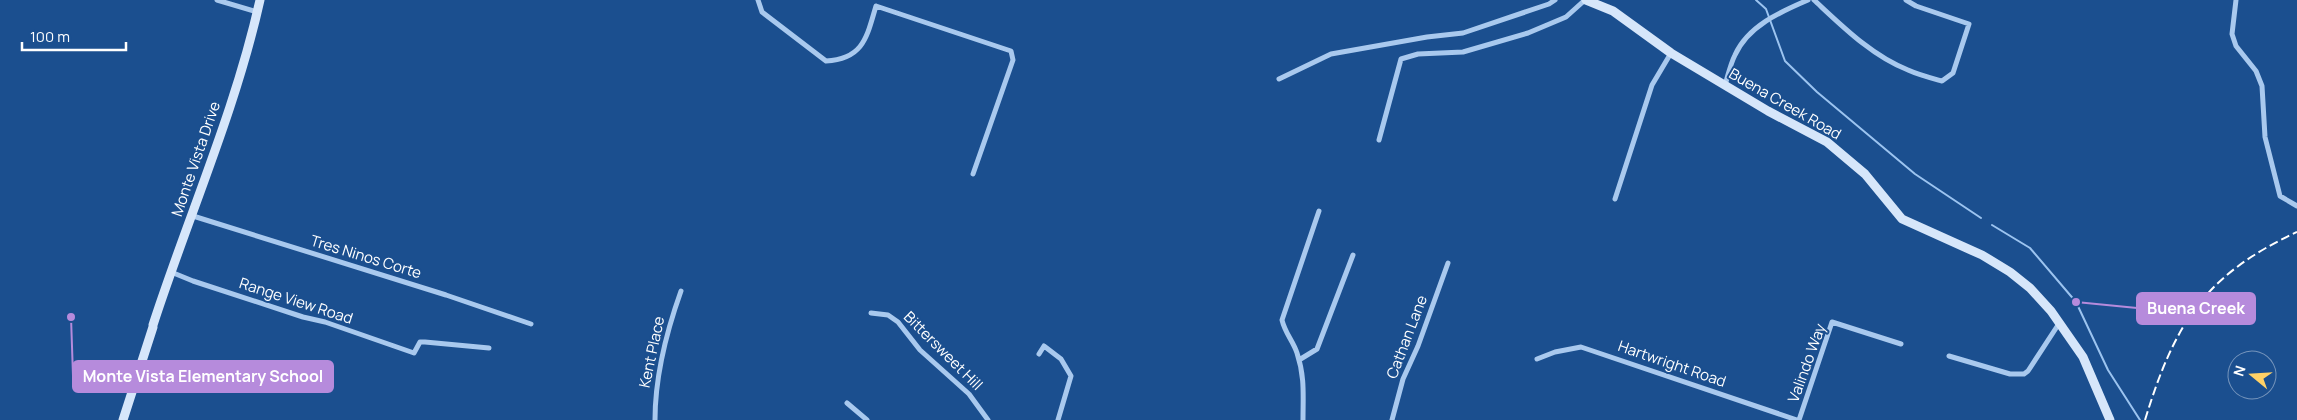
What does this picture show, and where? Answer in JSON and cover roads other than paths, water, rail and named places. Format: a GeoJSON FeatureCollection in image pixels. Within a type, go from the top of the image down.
{"type":"FeatureCollection","features":[{"type":"Feature","properties":{"kind":"main road","name":"Monte Vista Drive"},"geometry":{"type":"LineString","coordinates":[[123,420],[170,272],[186,228],[193,216],[234,92],[260,0]]}},
{"type":"Feature","properties":{"kind":"main road","name":"Buena Creek Road"},"geometry":{"type":"LineString","coordinates":[[1586,0],[1613,11],[1671,53],[1725,86],[1827,142],[1865,174],[1902,219],[1962,245],[2010,272],[2030,288],[2060,322],[2083,357],[2110,420]]}},
{"type":"Feature","properties":{"kind":"street"},"geometry":{"type":"LineString","coordinates":[[217,0],[257,12]]}},
{"type":"Feature","properties":{"kind":"street"},"geometry":{"type":"LineString","coordinates":[[758,0],[762,12],[826,61],[841,60],[856,52],[865,40],[876,6],[1011,51],[1013,60],[973,174]]}},
{"type":"Feature","properties":{"kind":"street"},"geometry":{"type":"LineString","coordinates":[[1279,79],[1331,54],[1427,37],[1463,33],[1549,4],[1555,0]]}},
{"type":"Feature","properties":{"kind":"street"},"geometry":{"type":"LineString","coordinates":[[1379,140],[1401,59],[1418,54],[1462,52],[1528,32],[1566,17],[1586,0]]}},
{"type":"Feature","properties":{"kind":"street"},"geometry":{"type":"LineString","coordinates":[[1725,86],[1735,55],[1743,42],[1765,21],[1808,0]]}},
{"type":"Feature","properties":{"kind":"street"},"geometry":{"type":"LineString","coordinates":[[1814,0],[1882,57],[1908,70],[1942,81],[1953,73],[1969,24],[1916,6],[1906,0]]}},
{"type":"Feature","properties":{"kind":"street"},"geometry":{"type":"LineString","coordinates":[[2236,0],[2232,34],[2236,46],[2256,72],[2262,86],[2266,137],[2280,196],[2297,206]]}},
{"type":"Feature","properties":{"kind":"street"},"geometry":{"type":"LineString","coordinates":[[1615,199],[1652,86],[1671,53]]}},
{"type":"Feature","properties":{"kind":"street"},"geometry":{"type":"LineString","coordinates":[[1303,420],[1304,380],[1296,351],[1284,331],[1282,320],[1319,211]]}},
{"type":"Feature","properties":{"kind":"street","name":"Tres Ninos Corte"},"geometry":{"type":"LineString","coordinates":[[193,216],[446,295],[531,324]]}},
{"type":"Feature","properties":{"kind":"street"},"geometry":{"type":"LineString","coordinates":[[1298,360],[1316,349],[1353,255]]}},
{"type":"Feature","properties":{"kind":"street","name":"Cathan Lane"},"geometry":{"type":"LineString","coordinates":[[1392,420],[1403,379],[1418,346],[1448,263]]}},
{"type":"Feature","properties":{"kind":"street","name":"Range View Road"},"geometry":{"type":"LineString","coordinates":[[170,272],[414,353],[420,342],[489,348]]}},
{"type":"Feature","properties":{"kind":"street","name":"Kent Place"},"geometry":{"type":"LineString","coordinates":[[655,420],[655,398],[665,342],[681,291]]}},
{"type":"Feature","properties":{"kind":"street","name":"Bittersweet Hill"},"geometry":{"type":"LineString","coordinates":[[871,313],[888,315],[898,322],[920,350],[969,394],[988,420]]}},
{"type":"Feature","properties":{"kind":"street","name":"Valindo Way"},"geometry":{"type":"LineString","coordinates":[[1798,420],[1832,322],[1901,344]]}},
{"type":"Feature","properties":{"kind":"street"},"geometry":{"type":"LineString","coordinates":[[1950,356],[2010,374],[2024,374],[2060,322]]}},
{"type":"Feature","properties":{"kind":"street"},"geometry":{"type":"LineString","coordinates":[[1039,354],[1044,346],[1061,359],[1071,376],[1058,420]]}},
{"type":"Feature","properties":{"kind":"street","name":"Hartwright Road"},"geometry":{"type":"LineString","coordinates":[[1537,359],[1555,352],[1580,347],[1798,420]]}},
{"type":"Feature","properties":{"kind":"street"},"geometry":{"type":"LineString","coordinates":[[847,403],[867,420]]}},
{"type":"Feature","properties":{"kind":"waterway"},"geometry":{"type":"LineString","coordinates":[[1756,0],[1766,9],[1785,61],[1817,92],[1915,174],[1981,218]]}},
{"type":"Feature","properties":{"kind":"waterway"},"geometry":{"type":"LineString","coordinates":[[1992,225],[2030,248],[2076,302],[2108,370],[2140,420]]}},
{"type":"Feature","properties":{"kind":"railway"},"geometry":{"type":"LineString","coordinates":[[2145,420],[2168,357],[2181,330],[2197,306],[2216,285],[2238,266],[2297,232]]}},
{"type":"Feature","properties":{"kind":"place","name":"Buena Creek"},"geometry":{"type":"Point","coordinates":[2076,302]}},
{"type":"Feature","properties":{"kind":"place","name":"Monte Vista Elementary School"},"geometry":{"type":"Point","coordinates":[71,317]}}]}
